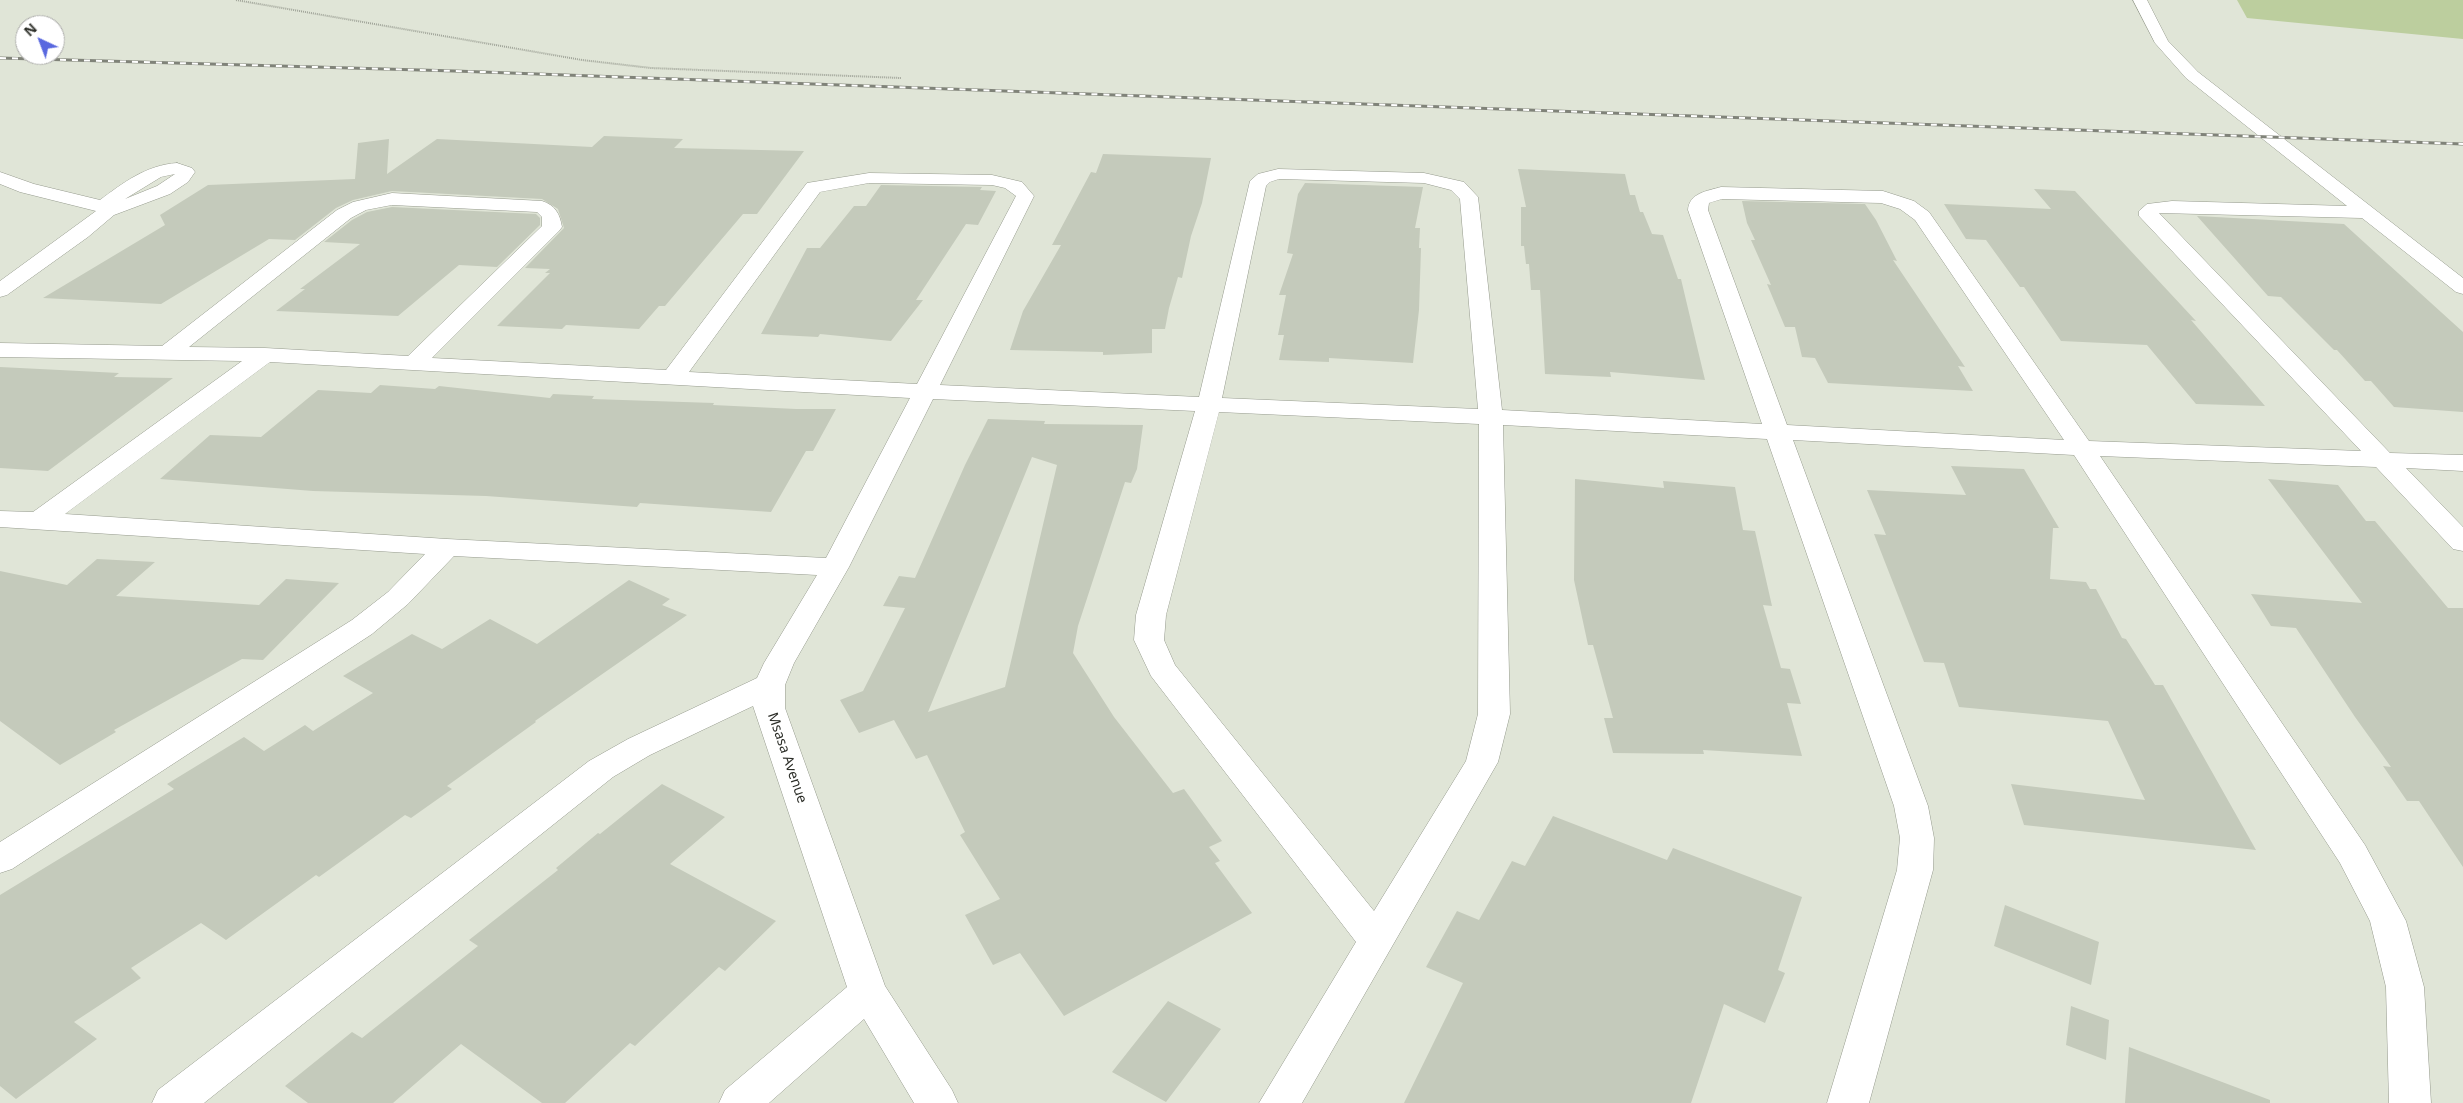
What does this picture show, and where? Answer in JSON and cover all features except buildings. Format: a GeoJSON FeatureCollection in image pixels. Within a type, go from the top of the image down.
{"type":"FeatureCollection","features":[{"type":"Feature","properties":{"kind":"street"},"geometry":{"type":"LineString","coordinates":[[2140,0],[2162,43],[2180,65],[2364,212],[2463,288]]}},
{"type":"Feature","properties":{"kind":"street"},"geometry":{"type":"LineString","coordinates":[[1280,1103],[1482,762],[1490,738],[1494,714],[1491,417],[1469,197],[1457,186],[1437,180],[1383,176],[1278,174],[1259,181],[1210,405],[1151,615],[1149,640],[1162,669],[1376,940]]}},
{"type":"Feature","properties":{"kind":"street"},"geometry":{"type":"LineString","coordinates":[[0,177],[27,188],[105,209],[81,233],[0,291]]}},
{"type":"Feature","properties":{"kind":"street","name":"Msasa Avenue"},"geometry":{"type":"LineString","coordinates":[[673,377],[814,187],[869,178],[1009,182],[1020,188],[1025,196],[926,392],[835,566],[779,662],[770,685],[769,708],[868,992],[936,1103]]}},
{"type":"Feature","properties":{"kind":"street"},"geometry":{"type":"LineString","coordinates":[[0,197],[27,188]]}},
{"type":"Feature","properties":{"kind":"street"},"geometry":{"type":"LineString","coordinates":[[1848,1103],[1915,870],[1917,838],[1912,806],[1698,210],[1698,204],[1702,199],[1710,196],[1736,193],[1870,196],[1896,200],[1917,211],[2082,448],[2353,855],[2388,921],[2404,988],[2410,1103]]}},
{"type":"Feature","properties":{"kind":"street"},"geometry":{"type":"LineString","coordinates":[[168,352],[344,214],[360,206],[392,199],[542,206],[551,216],[552,227],[414,363]]}},
{"type":"Feature","properties":{"kind":"street"},"geometry":{"type":"LineString","coordinates":[[2364,212],[2172,207],[2154,208],[2149,211],[2149,216],[2463,543]]}},
{"type":"Feature","properties":{"kind":"street"},"geometry":{"type":"LineString","coordinates":[[0,350],[264,355],[926,392],[1491,417],[2082,448],[2463,463]]}},
{"type":"Feature","properties":{"kind":"street"},"geometry":{"type":"LineString","coordinates":[[39,520],[264,355]]}},
{"type":"Feature","properties":{"kind":"street"},"geometry":{"type":"LineString","coordinates":[[0,520],[39,520],[447,547],[835,566]]}},
{"type":"Feature","properties":{"kind":"street"},"geometry":{"type":"LineString","coordinates":[[1,858],[362,627],[398,598],[447,547]]}},
{"type":"Feature","properties":{"kind":"street"},"geometry":{"type":"LineString","coordinates":[[173,1103],[601,769],[639,747],[770,685]]}},
{"type":"Feature","properties":{"kind":"street"},"geometry":{"type":"LineString","coordinates":[[740,1103],[868,992]]}},
{"type":"Feature","properties":{"kind":"path"},"geometry":{"type":"LineString","coordinates":[[236,0],[582,60],[651,68],[901,78]]}},
{"type":"Feature","properties":{"kind":"green space"},"geometry":{"type":"Polygon","coordinates":[[[2237,0],[2463,0],[2463,39],[2247,18],[2237,0]]]}},
{"type":"Feature","properties":{"kind":"railway"},"geometry":{"type":"LineString","coordinates":[[0,58],[455,71],[2463,144]]}}]}
